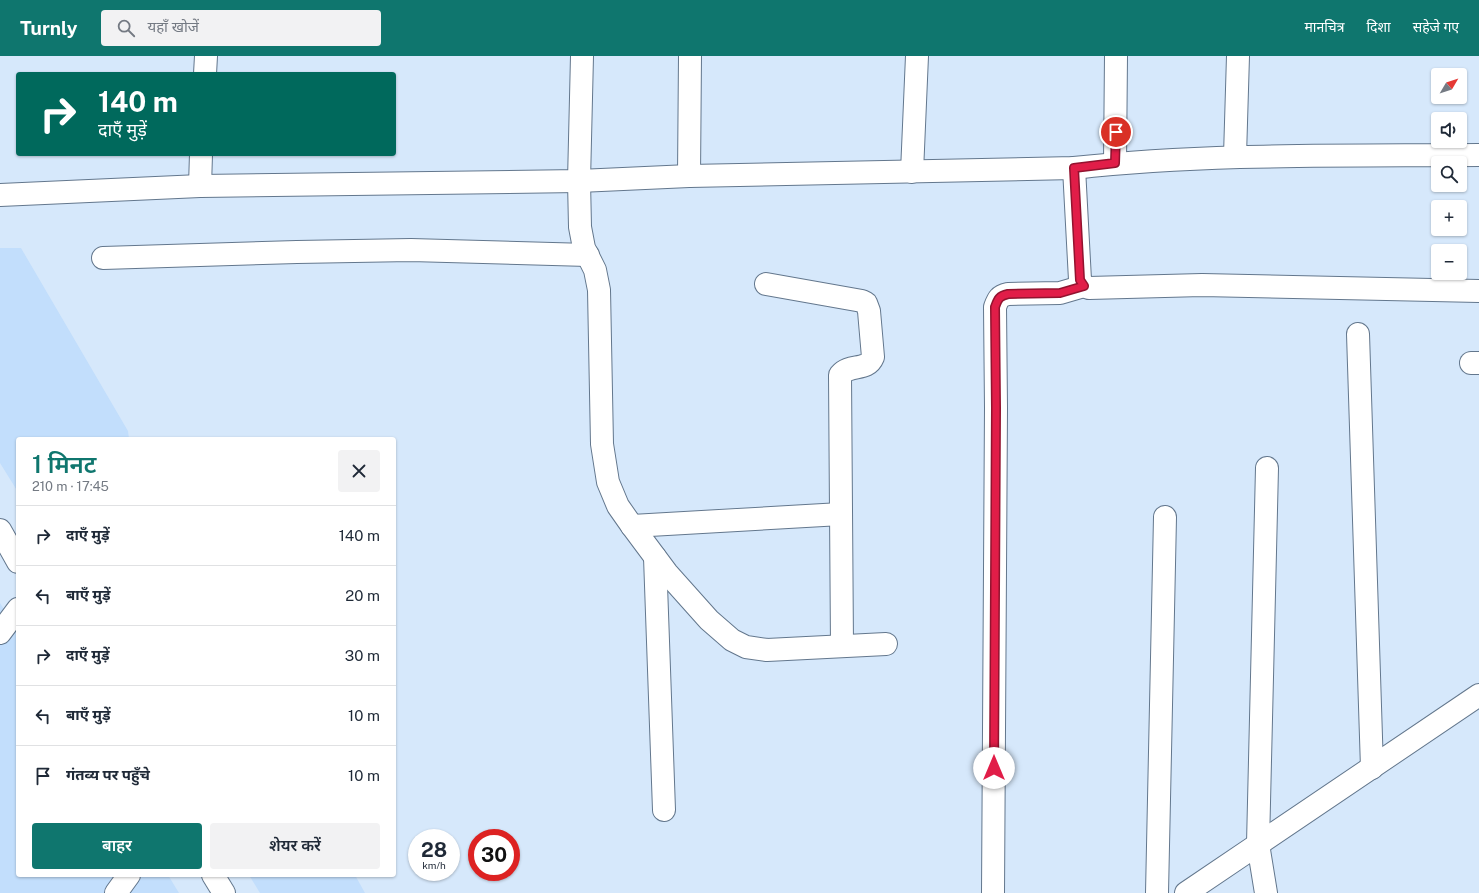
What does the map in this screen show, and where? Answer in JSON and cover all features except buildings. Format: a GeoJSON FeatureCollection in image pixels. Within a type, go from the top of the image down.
{"type":"FeatureCollection","features":[{"type":"Feature","properties":{"kind":"street"},"geometry":{"type":"LineString","coordinates":[[205,72],[206,56]]}},
{"type":"Feature","properties":{"kind":"street"},"geometry":{"type":"LineString","coordinates":[[582,56],[579,181],[580,227],[583,243],[595,270],[599,290],[602,444],[608,482],[618,506],[655,557],[709,620],[732,640],[746,647],[766,650],[886,644]]}},
{"type":"Feature","properties":{"kind":"street"},"geometry":{"type":"LineString","coordinates":[[689,176],[690,56]]}},
{"type":"Feature","properties":{"kind":"street"},"geometry":{"type":"LineString","coordinates":[[912,172],[917,56]]}},
{"type":"Feature","properties":{"kind":"street"},"geometry":{"type":"LineString","coordinates":[[1115,163],[1116,56]]}},
{"type":"Feature","properties":{"kind":"street"},"geometry":{"type":"LineString","coordinates":[[1235,156],[1238,56]]}},
{"type":"Feature","properties":{"kind":"street"},"geometry":{"type":"LineString","coordinates":[[200,186],[201,156]]}},
{"type":"Feature","properties":{"kind":"street"},"geometry":{"type":"LineString","coordinates":[[0,195],[200,186],[579,181],[689,176],[1074,168],[1115,163],[1235,156],[1479,156]]}},
{"type":"Feature","properties":{"kind":"street"},"geometry":{"type":"LineString","coordinates":[[1074,168],[1080,280],[1084,286]]}},
{"type":"Feature","properties":{"kind":"street"},"geometry":{"type":"LineString","coordinates":[[103,258],[411,250],[588,255]]}},
{"type":"Feature","properties":{"kind":"street"},"geometry":{"type":"LineString","coordinates":[[766,284],[862,301],[866,303],[869,311],[873,357],[871,362],[867,365],[848,368],[840,375],[842,646]]}},
{"type":"Feature","properties":{"kind":"street"},"geometry":{"type":"LineString","coordinates":[[993,893],[996,408],[995,307],[1001,296],[1008,294],[1060,293],[1084,286],[1089,288],[1202,285],[1479,292]]}},
{"type":"Feature","properties":{"kind":"street"},"geometry":{"type":"LineString","coordinates":[[1358,334],[1372,768]]}},
{"type":"Feature","properties":{"kind":"street"},"geometry":{"type":"LineString","coordinates":[[1266,893],[1258,844],[1267,468]]}},
{"type":"Feature","properties":{"kind":"street"},"geometry":{"type":"LineString","coordinates":[[632,526],[841,514]]}},
{"type":"Feature","properties":{"kind":"street"},"geometry":{"type":"LineString","coordinates":[[1157,893],[1165,517]]}},
{"type":"Feature","properties":{"kind":"street"},"geometry":{"type":"LineString","coordinates":[[0,530],[16,558]]}},
{"type":"Feature","properties":{"kind":"street"},"geometry":{"type":"LineString","coordinates":[[655,557],[664,810]]}},
{"type":"Feature","properties":{"kind":"street"},"geometry":{"type":"LineString","coordinates":[[0,633],[16,612]]}},
{"type":"Feature","properties":{"kind":"street"},"geometry":{"type":"LineString","coordinates":[[1186,893],[1479,695]]}},
{"type":"Feature","properties":{"kind":"street"},"geometry":{"type":"LineString","coordinates":[[116,893],[128,877]]}},
{"type":"Feature","properties":{"kind":"street"},"geometry":{"type":"LineString","coordinates":[[214,877],[224,893]]}},
{"type":"Feature","properties":{"kind":"shaded area"},"geometry":{"type":"Polygon","coordinates":[[[0,248],[21,248],[128,431],[129,437],[16,437],[16,489],[0,463],[0,248]]]}},
{"type":"Feature","properties":{"kind":"shaded area"},"geometry":{"type":"Polygon","coordinates":[[[0,603],[16,629],[16,877],[169,877],[179,893],[0,893],[0,603]]]}},
{"type":"Feature","properties":{"kind":"shaded area"},"geometry":{"type":"Polygon","coordinates":[[[250,877],[356,877],[365,893],[260,893],[250,877]]]}},
{"type":"Feature","properties":{"kind":"route"},"geometry":{"type":"LineString","coordinates":[[994,768],[996,408],[995,307],[1001,296],[1008,294],[1060,293],[1084,286],[1081,284],[1080,280],[1074,168],[1115,163],[1116,132]]}}]}
